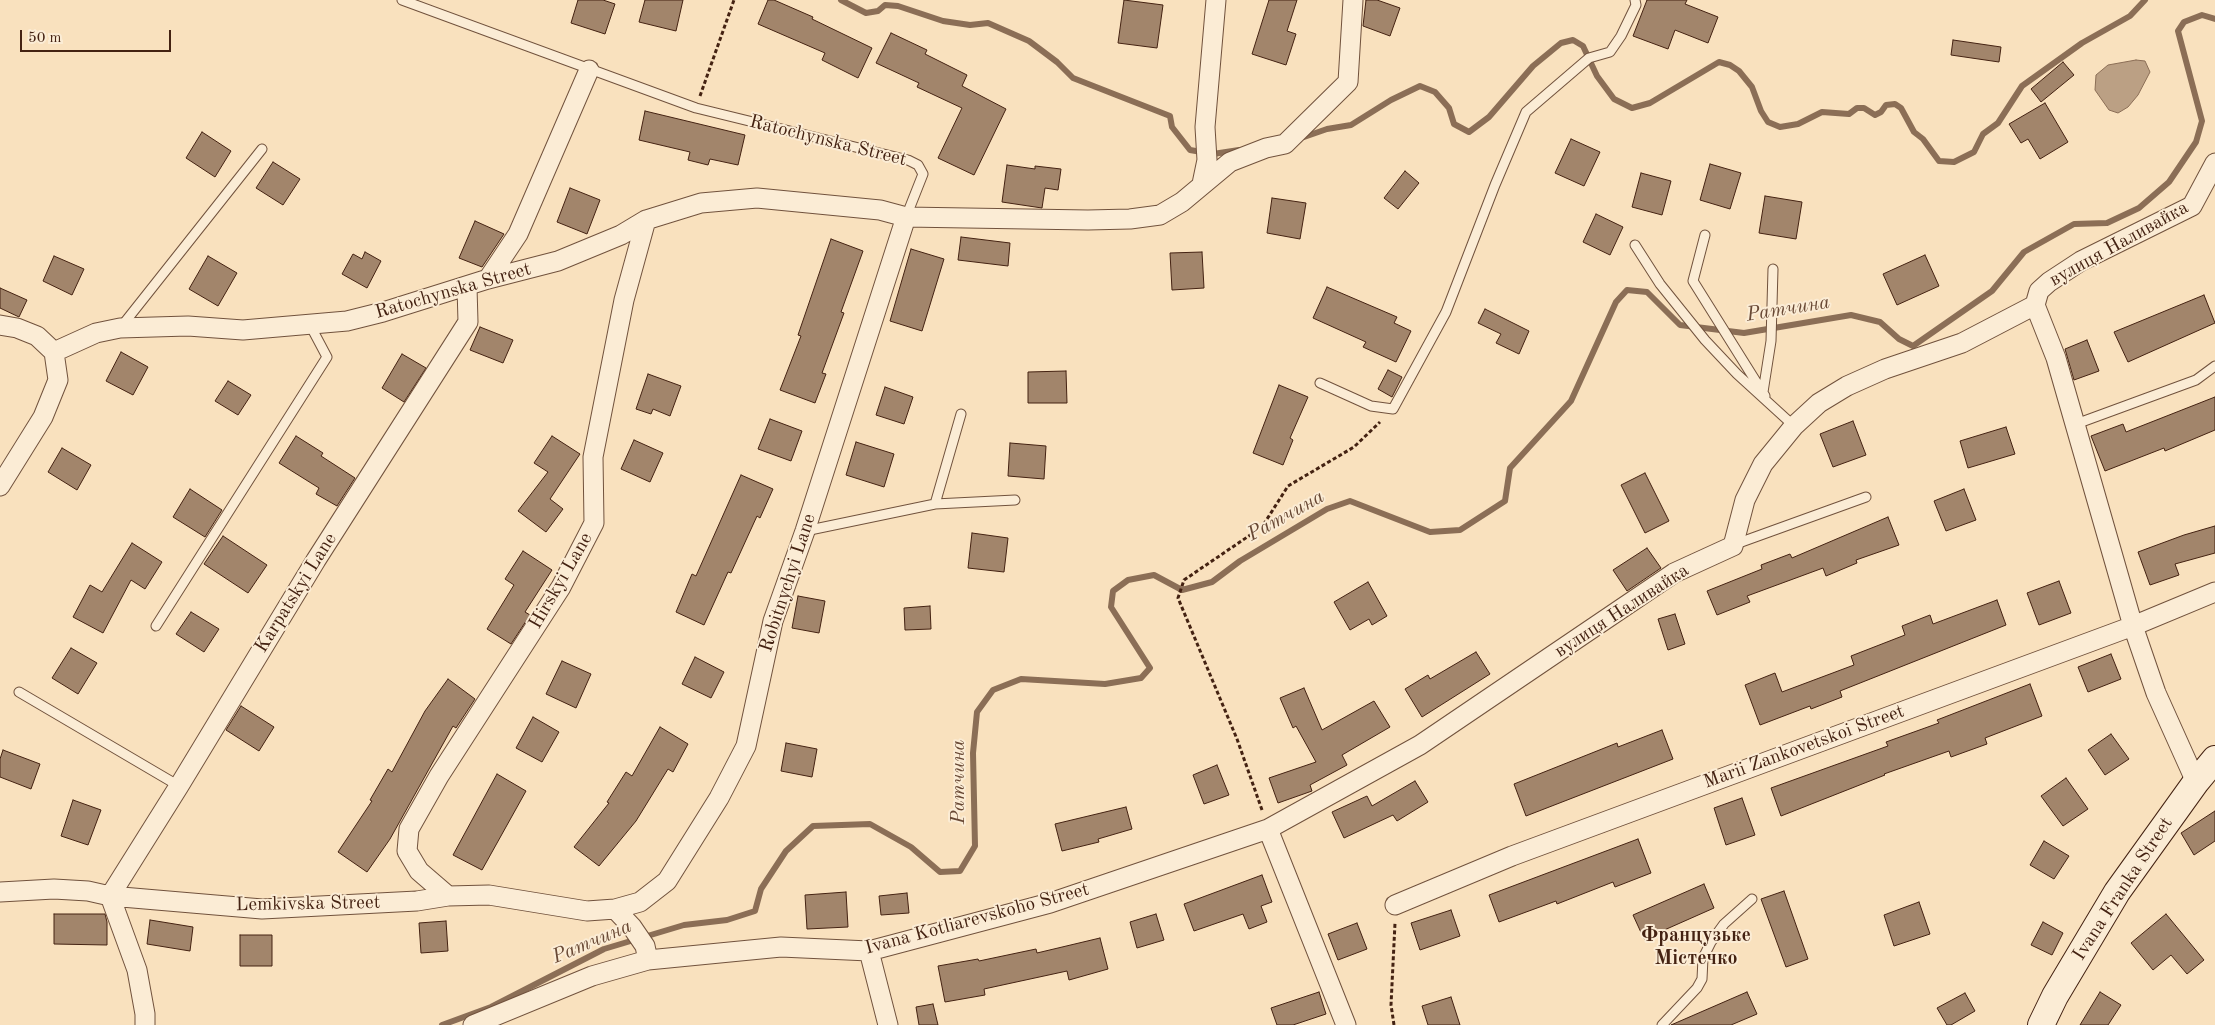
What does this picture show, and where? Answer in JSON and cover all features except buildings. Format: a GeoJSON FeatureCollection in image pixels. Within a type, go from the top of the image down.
{"type":"FeatureCollection","features":[{"type":"Feature","properties":{"kind":"main road","name":"Ivana Franka Street"},"geometry":{"type":"LineString","coordinates":[[2041,1025],[2055,996],[2116,892],[2196,782],[2215,759]]}},
{"type":"Feature","properties":{"kind":"street"},"geometry":{"type":"LineString","coordinates":[[1202,184],[1207,160],[1205,127],[1216,0]]}},
{"type":"Feature","properties":{"kind":"street","name":"Ratochynska Street"},"geometry":{"type":"LineString","coordinates":[[54,352],[96,333],[120,328],[188,326],[243,330],[347,321],[467,287],[488,279],[558,261],[621,235],[646,220],[701,204],[757,198],[880,210],[906,217],[1079,220],[1130,219],[1160,214],[1182,202],[1230,162],[1266,148],[1285,144],[1348,82],[1353,0]]}},
{"type":"Feature","properties":{"kind":"street"},"geometry":{"type":"LineString","coordinates":[[488,279],[518,234],[589,70]]}},
{"type":"Feature","properties":{"kind":"street","name":"вулиця Наливайка"},"geometry":{"type":"LineString","coordinates":[[1268,829],[1420,745],[1674,573],[1733,546],[1745,500],[1763,464],[1794,426],[1819,403],[1847,386],[1886,369],[1962,343],[2034,305],[2039,291],[2065,272],[2192,206],[2215,163]]}},
{"type":"Feature","properties":{"kind":"street","name":"Robitnychyi Lane"},"geometry":{"type":"LineString","coordinates":[[615,909],[640,902],[667,881],[719,798],[746,746],[772,621],[805,530],[906,217]]}},
{"type":"Feature","properties":{"kind":"street","name":"Hirskyi Lane"},"geometry":{"type":"LineString","coordinates":[[448,896],[419,871],[407,851],[410,829],[440,776],[561,587],[594,523],[593,457],[624,300],[646,220]]}},
{"type":"Feature","properties":{"kind":"street","name":"Karpatskyi Lane"},"geometry":{"type":"LineString","coordinates":[[110,896],[316,560],[468,322],[467,287]]}},
{"type":"Feature","properties":{"kind":"street"},"geometry":{"type":"LineString","coordinates":[[2034,305],[2056,358],[2132,626],[2156,694],[2196,782]]}},
{"type":"Feature","properties":{"kind":"street"},"geometry":{"type":"LineString","coordinates":[[0,324],[37,336],[54,352],[58,380],[43,418],[0,486]]}},
{"type":"Feature","properties":{"kind":"street","name":"Marii Zankovetskoi Street"},"geometry":{"type":"LineString","coordinates":[[1395,905],[1521,852],[2132,626],[2215,592]]}},
{"type":"Feature","properties":{"kind":"street"},"geometry":{"type":"LineString","coordinates":[[1268,829],[1346,1025]]}},
{"type":"Feature","properties":{"kind":"street","name":"Ivana Kotliarevskoho Street"},"geometry":{"type":"LineString","coordinates":[[473,1025],[646,953],[781,947],[869,951],[1050,903],[1268,829]]}},
{"type":"Feature","properties":{"kind":"street","name":"Lemkivska Street"},"geometry":{"type":"LineString","coordinates":[[0,892],[88,891],[110,896],[262,909],[417,901],[448,896],[489,895],[587,911],[615,909]]}},
{"type":"Feature","properties":{"kind":"street"},"geometry":{"type":"LineString","coordinates":[[110,896],[138,970],[145,1025]]}},
{"type":"Feature","properties":{"kind":"street"},"geometry":{"type":"LineString","coordinates":[[615,909],[632,927],[646,953]]}},
{"type":"Feature","properties":{"kind":"street"},"geometry":{"type":"LineString","coordinates":[[869,951],[888,1025]]}},
{"type":"Feature","properties":{"kind":"lane","name":"Ratochynska Street"},"geometry":{"type":"LineString","coordinates":[[402,0],[696,108],[908,160],[918,165],[923,174],[906,217]]}},
{"type":"Feature","properties":{"kind":"lane"},"geometry":{"type":"LineString","coordinates":[[1320,383],[1371,406],[1393,409],[1446,312],[1495,185],[1526,112],[1589,58],[1610,52],[1621,36],[1633,12],[1636,5],[1635,0]]}},
{"type":"Feature","properties":{"kind":"lane"},"geometry":{"type":"LineString","coordinates":[[120,328],[262,149]]}},
{"type":"Feature","properties":{"kind":"lane"},"geometry":{"type":"LineString","coordinates":[[1705,235],[1693,281],[1770,405]]}},
{"type":"Feature","properties":{"kind":"lane"},"geometry":{"type":"LineString","coordinates":[[1635,246],[1660,284],[1705,340],[1737,374],[1794,426]]}},
{"type":"Feature","properties":{"kind":"lane"},"geometry":{"type":"LineString","coordinates":[[1763,392],[1771,341],[1773,269]]}},
{"type":"Feature","properties":{"kind":"lane"},"geometry":{"type":"LineString","coordinates":[[156,626],[327,358],[310,325]]}},
{"type":"Feature","properties":{"kind":"lane"},"geometry":{"type":"LineString","coordinates":[[2076,424],[2196,380],[2215,366]]}},
{"type":"Feature","properties":{"kind":"lane"},"geometry":{"type":"LineString","coordinates":[[936,504],[961,414]]}},
{"type":"Feature","properties":{"kind":"lane"},"geometry":{"type":"LineString","coordinates":[[1733,546],[1866,497]]}},
{"type":"Feature","properties":{"kind":"lane"},"geometry":{"type":"LineString","coordinates":[[805,530],[936,504],[1015,500]]}},
{"type":"Feature","properties":{"kind":"lane"},"geometry":{"type":"LineString","coordinates":[[19,692],[179,786]]}},
{"type":"Feature","properties":{"kind":"lane"},"geometry":{"type":"LineString","coordinates":[[1662,1025],[1697,988],[1702,979],[1703,958],[1715,936],[1732,916],[1752,899]]}},
{"type":"Feature","properties":{"kind":"path"},"geometry":{"type":"LineString","coordinates":[[696,108],[734,0]]}},
{"type":"Feature","properties":{"kind":"path"},"geometry":{"type":"LineString","coordinates":[[1268,829],[1237,739],[1178,598],[1184,580],[1262,527],[1288,486],[1354,447],[1393,409]]}},
{"type":"Feature","properties":{"kind":"path"},"geometry":{"type":"LineString","coordinates":[[1394,1025],[1390,1004],[1395,905]]}},
{"type":"Feature","properties":{"kind":"shaded area"},"geometry":{"type":"Polygon","coordinates":[[[2136,60],[2145,61],[2150,72],[2138,95],[2128,107],[2118,113],[2109,110],[2095,90],[2096,75],[2108,65],[2136,60]]]}},
{"type":"Feature","properties":{"kind":"waterway"},"geometry":{"type":"LineString","coordinates":[[841,0],[866,13],[878,11],[885,5],[898,6],[943,21],[970,25],[988,23],[1029,41],[1057,62],[1073,78],[1170,116],[1172,127],[1190,150],[1213,154],[1239,150]]}},
{"type":"Feature","properties":{"kind":"waterway"},"geometry":{"type":"LineString","coordinates":[[1304,137],[1327,129],[1351,125],[1391,100],[1420,86],[1435,92],[1449,108],[1454,124],[1469,132],[1489,117],[1533,66],[1561,43],[1573,40],[1583,46],[1597,76],[1614,99],[1632,108],[1650,103],[1719,62],[1730,65],[1739,71],[1752,87],[1761,111],[1768,122],[1780,127],[1798,124],[1822,112],[1849,114],[1857,108],[1864,108],[1875,115],[1881,112],[1886,105],[1895,104],[1901,108],[1914,132],[1923,139],[1939,161],[1954,162],[1974,152],[1983,134],[1998,123],[2022,86],[2082,43],[2130,16],[2145,0]]}},
{"type":"Feature","properties":{"kind":"waterway","name":"Ратчина"},"geometry":{"type":"LineString","coordinates":[[442,1025],[491,1007],[604,949],[684,925],[727,920],[755,911],[761,889],[786,851],[813,826],[870,824],[911,847],[940,872],[960,871],[975,846],[973,753],[977,712],[993,690],[1021,679],[1105,684],[1141,678],[1150,668],[1111,607],[1113,591],[1128,580],[1154,575],[1182,590],[1212,582],[1240,561],[1327,509],[1350,501],[1430,532],[1460,530],[1505,501],[1510,468],[1571,401],[1616,302],[1627,290],[1647,292],[1680,325],[1744,333],[1851,315],[1880,322],[1899,339],[1913,346],[1992,291],[2024,252],[2074,224],[2107,223],[2139,208],[2169,182],[2196,142],[2202,121],[2178,31],[2184,22],[2202,15],[2215,19]]}},
{"type":"Feature","properties":{"kind":"district","name":"Французьке Містечко"},"geometry":{"type":"Point","coordinates":[1696,948]}}]}
